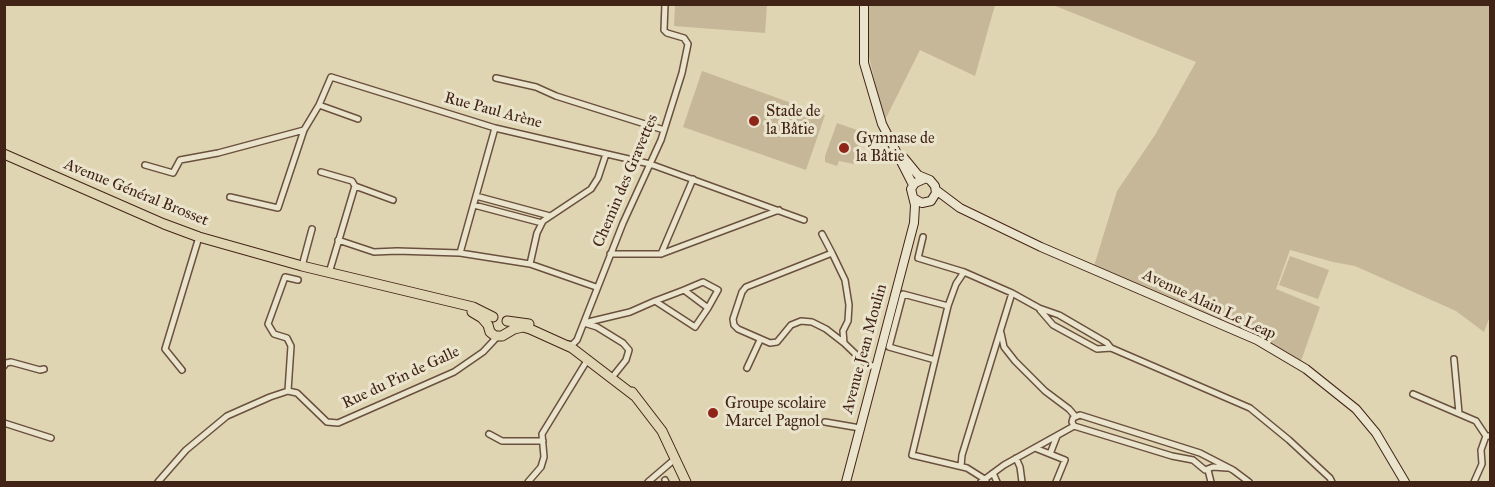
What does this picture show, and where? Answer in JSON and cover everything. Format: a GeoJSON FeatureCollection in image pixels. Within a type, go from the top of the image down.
{"type":"FeatureCollection","features":[{"type":"Feature","properties":{"kind":"main road","name":"Avenue Général Brosset"},"geometry":{"type":"LineString","coordinates":[[4,154],[147,217],[199,237],[329,273],[473,307],[495,329],[523,327],[572,348],[636,397]]}},
{"type":"Feature","properties":{"kind":"main road","name":"Avenue Général Brosset"},"geometry":{"type":"LineString","coordinates":[[495,329],[502,316],[507,321],[525,323],[574,344],[602,363],[636,397],[662,431],[686,483]]}},
{"type":"Feature","properties":{"kind":"main road"},"geometry":{"type":"LineString","coordinates":[[495,329],[509,327],[507,321]]}},
{"type":"Feature","properties":{"kind":"street","name":"Chemin des Gravettes"},"geometry":{"type":"LineString","coordinates":[[574,344],[596,287],[664,130],[682,73],[688,44],[684,38],[664,30],[665,4]]}},
{"type":"Feature","properties":{"kind":"street"},"geometry":{"type":"LineString","coordinates":[[864,4],[864,63],[884,128],[913,185]]}},
{"type":"Feature","properties":{"kind":"street","name":"Rue Paul Arène"},"geometry":{"type":"LineString","coordinates":[[319,105],[331,77],[495,128],[650,164],[804,220]]}},
{"type":"Feature","properties":{"kind":"street"},"geometry":{"type":"LineString","coordinates":[[496,78],[536,87],[556,96],[664,130]]}},
{"type":"Feature","properties":{"kind":"street"},"geometry":{"type":"LineString","coordinates":[[230,197],[278,207],[304,130],[319,105],[358,119]]}},
{"type":"Feature","properties":{"kind":"street"},"geometry":{"type":"LineString","coordinates":[[460,253],[495,128]]}},
{"type":"Feature","properties":{"kind":"street"},"geometry":{"type":"LineString","coordinates":[[884,128],[909,165],[924,179],[932,182],[936,190],[928,202],[915,200],[912,194],[913,185],[917,180],[924,179]]}},
{"type":"Feature","properties":{"kind":"street"},"geometry":{"type":"LineString","coordinates":[[145,165],[173,173],[180,160],[218,153],[304,130]]}},
{"type":"Feature","properties":{"kind":"street"},"geometry":{"type":"LineString","coordinates":[[530,264],[537,233],[542,224],[550,216],[591,189],[598,178],[606,154]]}},
{"type":"Feature","properties":{"kind":"street"},"geometry":{"type":"LineString","coordinates":[[321,172],[352,181],[355,186],[393,200]]}},
{"type":"Feature","properties":{"kind":"street"},"geometry":{"type":"LineString","coordinates":[[661,254],[693,179]]}},
{"type":"Feature","properties":{"kind":"street"},"geometry":{"type":"LineString","coordinates":[[329,273],[355,186]]}},
{"type":"Feature","properties":{"kind":"street","name":"Avenue Alain Le Leap"},"geometry":{"type":"LineString","coordinates":[[936,190],[960,208],[1041,247],[1257,340],[1306,369],[1356,409],[1376,433],[1405,483]]}},
{"type":"Feature","properties":{"kind":"street"},"geometry":{"type":"LineString","coordinates":[[476,196],[550,216]]}},
{"type":"Feature","properties":{"kind":"street","name":"Avenue Jean Moulin"},"geometry":{"type":"LineString","coordinates":[[846,483],[914,223],[915,200]]}},
{"type":"Feature","properties":{"kind":"street","name":"Avenue Alain Le Leap"},"geometry":{"type":"LineString","coordinates":[[928,202],[960,208]]}},
{"type":"Feature","properties":{"kind":"street","name":"Avenue Jean Moulin"},"geometry":{"type":"LineString","coordinates":[[914,223],[928,202]]}},
{"type":"Feature","properties":{"kind":"street"},"geometry":{"type":"LineString","coordinates":[[474,205],[542,224]]}},
{"type":"Feature","properties":{"kind":"street"},"geometry":{"type":"LineString","coordinates":[[610,254],[661,254],[779,210]]}},
{"type":"Feature","properties":{"kind":"street"},"geometry":{"type":"LineString","coordinates":[[302,266],[312,229]]}},
{"type":"Feature","properties":{"kind":"street"},"geometry":{"type":"LineString","coordinates":[[822,234],[845,280],[849,305],[848,321],[843,331],[844,343]]}},
{"type":"Feature","properties":{"kind":"street"},"geometry":{"type":"LineString","coordinates":[[182,370],[165,349],[199,237]]}},
{"type":"Feature","properties":{"kind":"street"},"geometry":{"type":"LineString","coordinates":[[923,237],[918,258],[964,272],[1012,293],[1039,308],[1059,315],[1107,343],[1111,348]]}},
{"type":"Feature","properties":{"kind":"street"},"geometry":{"type":"LineString","coordinates":[[338,240],[374,252],[460,253],[530,264],[596,287]]}},
{"type":"Feature","properties":{"kind":"street"},"geometry":{"type":"LineString","coordinates":[[832,253],[746,287],[742,292],[733,319],[734,325],[770,344],[777,342],[791,325],[801,321],[812,322],[844,343],[867,364],[876,367]]}},
{"type":"Feature","properties":{"kind":"street"},"geometry":{"type":"LineString","coordinates":[[964,272],[956,284],[948,306],[912,455],[967,468],[984,482],[1016,458],[1084,424],[1084,418]]}},
{"type":"Feature","properties":{"kind":"street"},"geometry":{"type":"LineString","coordinates":[[158,483],[186,450],[227,416],[270,397],[288,392],[291,346],[287,338],[274,334],[268,324],[285,277],[298,280]]}},
{"type":"Feature","properties":{"kind":"street"},"geometry":{"type":"LineString","coordinates":[[584,323],[630,312],[655,301],[703,282],[718,290],[695,327],[655,301]]}},
{"type":"Feature","properties":{"kind":"street"},"geometry":{"type":"LineString","coordinates":[[684,290],[708,308]]}},
{"type":"Feature","properties":{"kind":"street"},"geometry":{"type":"LineString","coordinates":[[961,466],[962,455],[1012,293]]}},
{"type":"Feature","properties":{"kind":"street"},"geometry":{"type":"LineString","coordinates":[[935,360],[889,347],[903,294],[948,306]]}},
{"type":"Feature","properties":{"kind":"street"},"geometry":{"type":"LineString","coordinates":[[1039,308],[1053,325],[1096,349],[1111,348],[1250,408],[1330,478],[1332,483]]}},
{"type":"Feature","properties":{"kind":"street"},"geometry":{"type":"LineString","coordinates":[[584,323],[610,335],[629,350],[626,360],[614,375]]}},
{"type":"Feature","properties":{"kind":"street"},"geometry":{"type":"LineString","coordinates":[[264,334],[271,329]]}},
{"type":"Feature","properties":{"kind":"street","name":"Rue du Pin de Galle"},"geometry":{"type":"LineString","coordinates":[[288,392],[297,393],[323,420],[334,424],[454,372],[483,352],[495,329]]}},
{"type":"Feature","properties":{"kind":"street"},"geometry":{"type":"LineString","coordinates":[[1001,329],[1004,347],[1015,361],[1045,391],[1075,416]]}},
{"type":"Feature","properties":{"kind":"street"},"geometry":{"type":"LineString","coordinates":[[542,334],[567,344],[574,344]]}},
{"type":"Feature","properties":{"kind":"street"},"geometry":{"type":"LineString","coordinates":[[747,368],[760,340]]}},
{"type":"Feature","properties":{"kind":"street"},"geometry":{"type":"LineString","coordinates":[[528,483],[540,467],[544,457],[542,434],[588,358]]}},
{"type":"Feature","properties":{"kind":"street"},"geometry":{"type":"LineString","coordinates":[[1454,359],[1459,413]]}},
{"type":"Feature","properties":{"kind":"street"},"geometry":{"type":"LineString","coordinates":[[4,366],[6,363],[11,363],[44,369]]}},
{"type":"Feature","properties":{"kind":"street"},"geometry":{"type":"LineString","coordinates":[[1413,394],[1476,421],[1488,436],[1481,450],[1482,464],[1474,483]]}},
{"type":"Feature","properties":{"kind":"street"},"geometry":{"type":"LineString","coordinates":[[1075,416],[1080,415],[1209,456],[1212,466],[1211,483]]}},
{"type":"Feature","properties":{"kind":"street"},"geometry":{"type":"LineString","coordinates":[[1075,416],[1072,420],[1078,426],[1155,451],[1188,458],[1202,468],[1212,466],[1233,470],[1249,483]]}},
{"type":"Feature","properties":{"kind":"street"},"geometry":{"type":"LineString","coordinates":[[825,422],[860,428]]}},
{"type":"Feature","properties":{"kind":"street"},"geometry":{"type":"LineString","coordinates":[[4,423],[51,438]]}},
{"type":"Feature","properties":{"kind":"street"},"geometry":{"type":"LineString","coordinates":[[489,434],[502,441],[543,441]]}},
{"type":"Feature","properties":{"kind":"street"},"geometry":{"type":"LineString","coordinates":[[1050,454],[1057,436]]}},
{"type":"Feature","properties":{"kind":"street"},"geometry":{"type":"LineString","coordinates":[[1035,448],[1065,460],[1056,483]]}},
{"type":"Feature","properties":{"kind":"street"},"geometry":{"type":"LineString","coordinates":[[1200,465],[1205,456]]}},
{"type":"Feature","properties":{"kind":"street"},"geometry":{"type":"LineString","coordinates":[[1016,458],[1022,483]]}},
{"type":"Feature","properties":{"kind":"street"},"geometry":{"type":"LineString","coordinates":[[648,483],[676,459]]}},
{"type":"Feature","properties":{"kind":"street"},"geometry":{"type":"LineString","coordinates":[[993,473],[997,483]]}},
{"type":"Feature","properties":{"kind":"shaded area"},"geometry":{"type":"Polygon","coordinates":[[[675,5],[767,5],[765,33],[674,26],[675,5]]]}},
{"type":"Feature","properties":{"kind":"shaded area"},"geometry":{"type":"Polygon","coordinates":[[[868,5],[995,5],[975,76],[920,50],[884,122],[868,52],[868,5]]]}},
{"type":"Feature","properties":{"kind":"shaded area"},"geometry":{"type":"Polygon","coordinates":[[[1053,5],[1490,5],[1490,316],[1484,332],[1456,311],[1355,266],[1290,250],[1276,289],[1320,307],[1301,361],[1259,337],[1094,266],[1117,191],[1155,135],[1196,62],[1053,5]]]}},
{"type":"Feature","properties":{"kind":"shaded area","name":"Stade de la Bâtie"},"geometry":{"type":"Polygon","coordinates":[[[702,71],[825,115],[806,170],[683,127],[702,71]]]}},
{"type":"Feature","properties":{"kind":"shaded area","name":"Gymnase de la Bâtie"},"geometry":{"type":"Polygon","coordinates":[[[837,123],[857,130],[855,136],[864,139],[854,164],[839,161],[837,166],[825,162],[837,123]]]}},
{"type":"Feature","properties":{"kind":"shaded area"},"geometry":{"type":"Polygon","coordinates":[[[1290,256],[1329,270],[1318,299],[1279,285],[1290,256]]]}},
{"type":"Feature","properties":{"kind":"place","name":"Stade de la Bâtie"},"geometry":{"type":"Point","coordinates":[754,121]}},
{"type":"Feature","properties":{"kind":"place","name":"Gymnase de la Bâtie"},"geometry":{"type":"Point","coordinates":[844,148]}},
{"type":"Feature","properties":{"kind":"place","name":"Groupe scolaire Marcel Pagnol"},"geometry":{"type":"Point","coordinates":[713,413]}}]}
